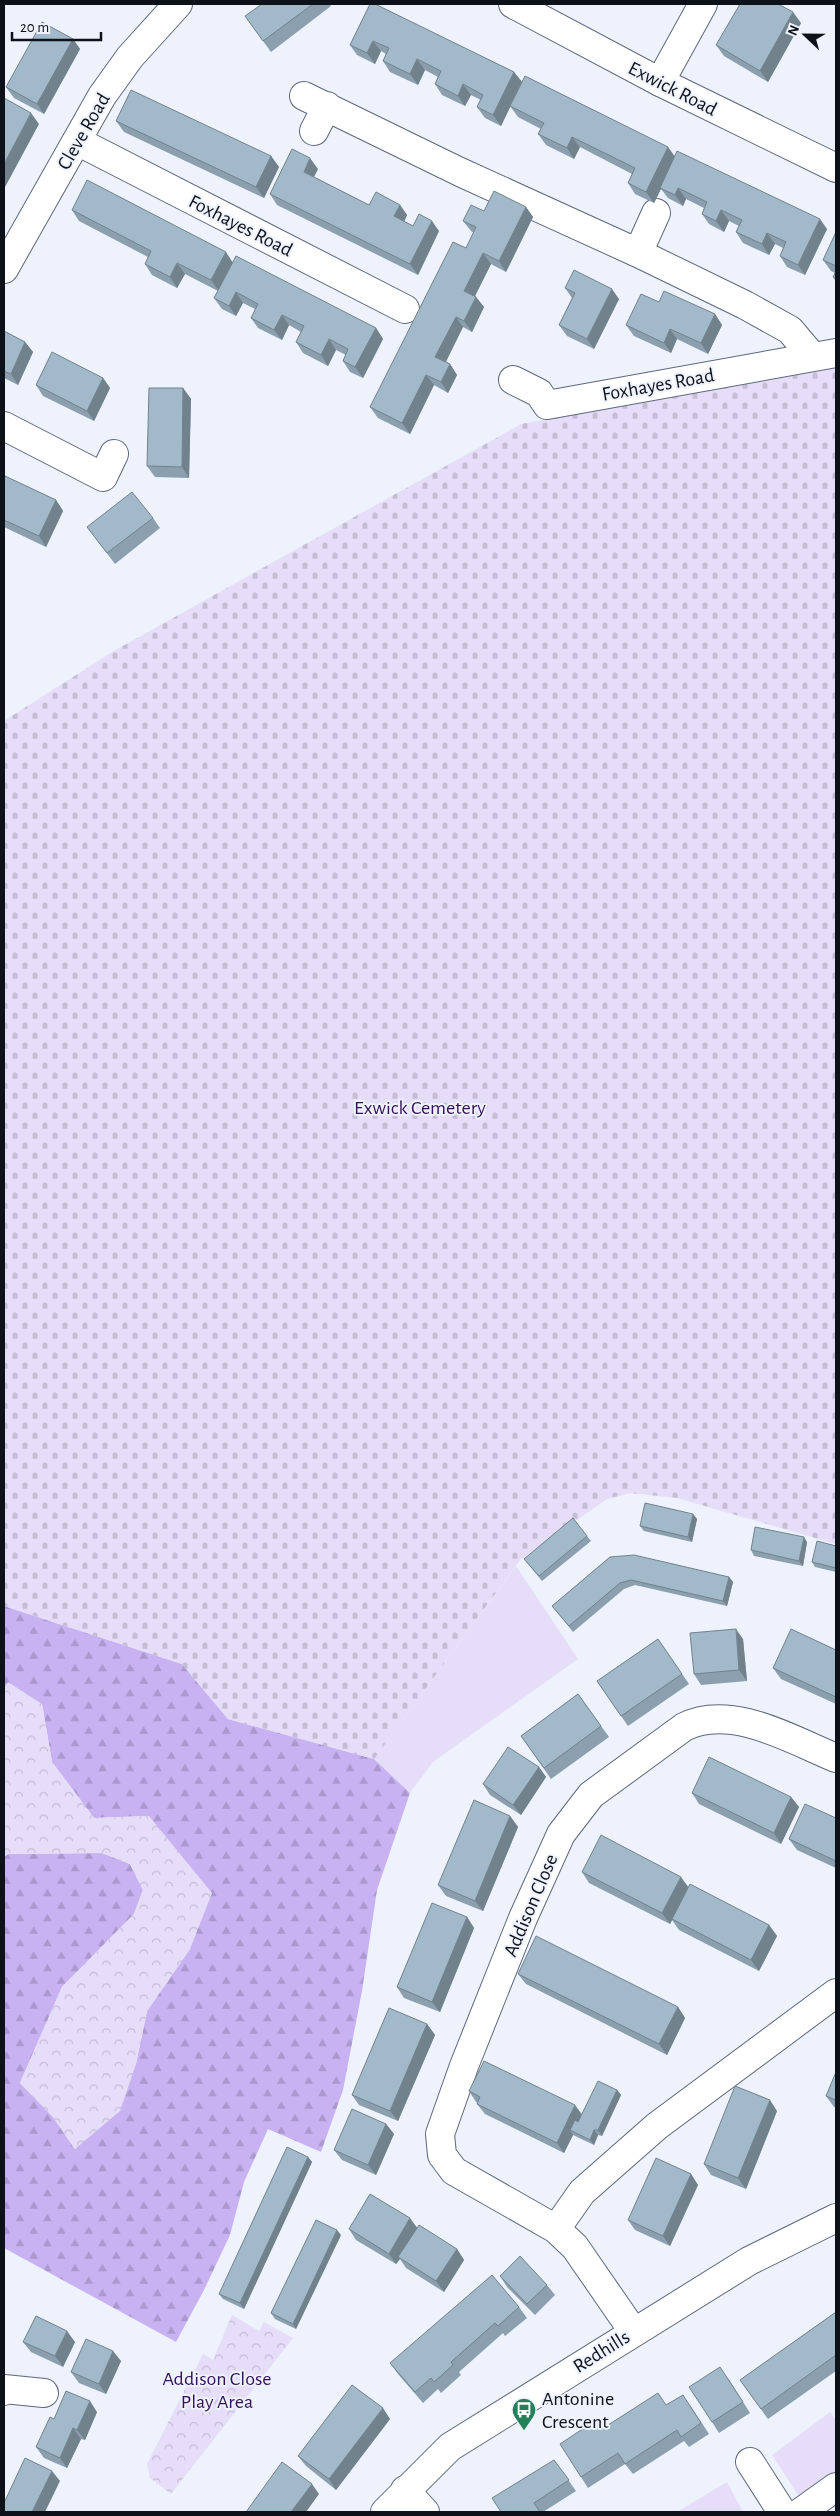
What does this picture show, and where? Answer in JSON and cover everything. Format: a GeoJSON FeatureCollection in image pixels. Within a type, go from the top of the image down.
{"type":"FeatureCollection","features":[{"type":"Feature","properties":{"kind":"street","name":"Cleve Road"},"geometry":{"type":"LineString","coordinates":[[4,270],[117,74],[178,4]]}},
{"type":"Feature","properties":{"kind":"street","name":"Exwick Road"},"geometry":{"type":"LineString","coordinates":[[513,4],[660,82],[836,168]]}},
{"type":"Feature","properties":{"kind":"street"},"geometry":{"type":"LineString","coordinates":[[660,82],[703,4]]}},
{"type":"Feature","properties":{"kind":"street","name":"Foxhayes Road"},"geometry":{"type":"LineString","coordinates":[[314,131],[315,101],[460,172],[638,252],[790,330],[824,354]]}},
{"type":"Feature","properties":{"kind":"street","name":"Foxhayes Road"},"geometry":{"type":"LineString","coordinates":[[77,141],[405,309]]}},
{"type":"Feature","properties":{"kind":"street"},"geometry":{"type":"LineString","coordinates":[[638,252],[656,213]]}},
{"type":"Feature","properties":{"kind":"street","name":"Foxhayes Road"},"geometry":{"type":"LineString","coordinates":[[513,380],[539,393],[547,405],[824,354]]}},
{"type":"Feature","properties":{"kind":"street"},"geometry":{"type":"LineString","coordinates":[[4,426],[104,475]]}},
{"type":"Feature","properties":{"kind":"street","name":"Addison Close"},"geometry":{"type":"LineString","coordinates":[[633,2331],[575,2247],[556,2229],[454,2171],[442,2155],[440,2134],[464,2066],[526,1911],[561,1834],[591,1795],[684,1727],[697,1720],[710,1718],[760,1725],[836,1758]]}},
{"type":"Feature","properties":{"kind":"street"},"geometry":{"type":"LineString","coordinates":[[556,2229],[582,2192],[657,2126],[836,1993]]}},
{"type":"Feature","properties":{"kind":"street","name":"Redhills"},"geometry":{"type":"LineString","coordinates":[[385,2512],[450,2447],[633,2331],[749,2261],[836,2218]]}},
{"type":"Feature","properties":{"kind":"street"},"geometry":{"type":"LineString","coordinates":[[4,2389],[44,2393]]}},
{"type":"Feature","properties":{"kind":"street"},"geometry":{"type":"LineString","coordinates":[[750,2462],[782,2512]]}},
{"type":"Feature","properties":{"kind":"street"},"geometry":{"type":"LineString","coordinates":[[801,2512],[836,2487]]}},
{"type":"Feature","properties":{"kind":"street"},"geometry":{"type":"LineString","coordinates":[[405,2490],[425,2512]]}},
{"type":"Feature","properties":{"kind":"green space","name":"Exwick Cemetery"},"geometry":{"type":"Polygon","coordinates":[[[836,368],[836,1544],[677,1498],[630,1493],[607,1499],[520,1560],[374,1759],[228,1719],[182,1664],[4,1606],[4,721],[112,652],[521,424],[836,368]]]}},
{"type":"Feature","properties":{"kind":"green space"},"geometry":{"type":"Polygon","coordinates":[[[516,1566],[578,1659],[433,1762],[410,1793],[374,1759],[516,1566]]]}},
{"type":"Feature","properties":{"kind":"green space"},"geometry":{"type":"Polygon","coordinates":[[[4,1606],[182,1664],[228,1719],[374,1759],[410,1793],[377,1890],[362,1991],[343,2090],[321,2152],[268,2129],[244,2182],[230,2235],[204,2290],[176,2342],[4,2248],[4,1857],[8,1854],[102,1853],[130,1864],[143,1890],[134,1914],[62,1987],[20,2083],[53,2117],[75,2149],[136,2064],[147,2011],[190,1949],[149,1816],[94,1818],[52,1762],[42,1704],[4,1688],[4,1606]]]}},
{"type":"Feature","properties":{"kind":"green space"},"geometry":{"type":"Polygon","coordinates":[[[8,1682],[42,1704],[52,1762],[94,1818],[149,1816],[212,1893],[190,1949],[147,2011],[136,2064],[120,2111],[75,2149],[53,2117],[20,2083],[62,1987],[134,1914],[143,1890],[130,1864],[102,1853],[8,1854],[4,1857],[4,1688],[8,1682]]]}},
{"type":"Feature","properties":{"kind":"green space","name":"Addison Close Play Area"},"geometry":{"type":"Polygon","coordinates":[[[232,2315],[259,2331],[264,2322],[293,2338],[171,2494],[150,2478],[147,2464],[203,2354],[213,2360],[232,2315]]]}},
{"type":"Feature","properties":{"kind":"green space"},"geometry":{"type":"Polygon","coordinates":[[[830,2412],[836,2420],[836,2478],[802,2501],[772,2455],[830,2412]]]}},
{"type":"Feature","properties":{"kind":"green space"},"geometry":{"type":"Polygon","coordinates":[[[727,2482],[743,2512],[677,2512],[727,2482]]]}},
{"type":"Feature","properties":{"kind":"building"},"geometry":{"type":"Polygon","coordinates":[[[262,4],[313,4],[263,41],[245,16],[262,4]]]}},
{"type":"Feature","properties":{"kind":"building"},"geometry":{"type":"Polygon","coordinates":[[[370,4],[375,4],[514,72],[493,115],[477,107],[483,95],[463,84],[458,96],[435,84],[441,71],[417,59],[410,74],[383,61],[389,48],[373,41],[367,53],[350,45],[370,4]]]}},
{"type":"Feature","properties":{"kind":"building"},"geometry":{"type":"Polygon","coordinates":[[[740,4],[778,4],[793,12],[760,71],[716,45],[740,4]]]}},
{"type":"Feature","properties":{"kind":"building"},"geometry":{"type":"Polygon","coordinates":[[[42,22],[73,39],[37,104],[6,87],[42,22]]]}},
{"type":"Feature","properties":{"kind":"building"},"geometry":{"type":"Polygon","coordinates":[[[525,76],[668,147],[646,192],[628,183],[635,168],[572,137],[567,148],[538,134],[544,123],[510,106],[525,76]]]}},
{"type":"Feature","properties":{"kind":"building"},"geometry":{"type":"Polygon","coordinates":[[[131,90],[271,156],[256,187],[116,121],[131,90]]]}},
{"type":"Feature","properties":{"kind":"building"},"geometry":{"type":"Polygon","coordinates":[[[4,98],[31,113],[4,164],[4,98]]]}},
{"type":"Feature","properties":{"kind":"building"},"geometry":{"type":"Polygon","coordinates":[[[292,149],[310,158],[304,172],[369,205],[376,192],[400,205],[394,216],[413,226],[419,214],[432,221],[410,264],[270,194],[292,149]]]}},
{"type":"Feature","properties":{"kind":"building"},"geometry":{"type":"Polygon","coordinates":[[[677,151],[820,219],[798,265],[780,256],[786,242],[767,233],[762,244],[736,232],[742,220],[721,210],[716,221],[702,214],[707,202],[678,188],[675,195],[660,188],[677,151]]]}},
{"type":"Feature","properties":{"kind":"building"},"geometry":{"type":"Polygon","coordinates":[[[87,180],[226,252],[211,280],[177,263],[170,277],[145,264],[151,251],[72,210],[87,180]]]}},
{"type":"Feature","properties":{"kind":"building"},"geometry":{"type":"Polygon","coordinates":[[[494,191],[526,207],[499,261],[483,253],[464,291],[476,297],[464,321],[456,317],[435,357],[450,364],[441,382],[426,375],[402,423],[370,407],[453,242],[466,248],[476,227],[463,221],[471,205],[484,211],[494,191]]]}},
{"type":"Feature","properties":{"kind":"building"},"geometry":{"type":"Polygon","coordinates":[[[836,232],[836,266],[823,260],[836,232]]]}},
{"type":"Feature","properties":{"kind":"building"},"geometry":{"type":"Polygon","coordinates":[[[236,256],[376,328],[355,367],[343,361],[348,349],[329,339],[321,355],[296,342],[304,326],[282,315],[274,330],[251,318],[258,304],[236,292],[229,306],[214,298],[236,256]]]}},
{"type":"Feature","properties":{"kind":"building"},"geometry":{"type":"Polygon","coordinates":[[[574,270],[612,289],[587,339],[559,325],[575,293],[565,288],[574,270]]]}},
{"type":"Feature","properties":{"kind":"building"},"geometry":{"type":"Polygon","coordinates":[[[664,291],[715,314],[701,343],[670,329],[664,343],[626,325],[641,294],[659,302],[664,291]]]}},
{"type":"Feature","properties":{"kind":"building"},"geometry":{"type":"Polygon","coordinates":[[[4,331],[25,342],[11,374],[4,371],[4,331]]]}},
{"type":"Feature","properties":{"kind":"building"},"geometry":{"type":"Polygon","coordinates":[[[52,352],[103,378],[87,411],[36,385],[52,352]]]}},
{"type":"Feature","properties":{"kind":"building"},"geometry":{"type":"Polygon","coordinates":[[[149,388],[183,388],[182,467],[147,466],[149,388]]]}},
{"type":"Feature","properties":{"kind":"building"},"geometry":{"type":"Polygon","coordinates":[[[5,476],[56,500],[39,536],[4,520],[5,476]]]}},
{"type":"Feature","properties":{"kind":"building"},"geometry":{"type":"Polygon","coordinates":[[[132,492],[153,518],[107,553],[87,527],[132,492]]]}},
{"type":"Feature","properties":{"kind":"building"},"geometry":{"type":"Polygon","coordinates":[[[645,1503],[693,1514],[688,1537],[640,1526],[645,1503]]]}},
{"type":"Feature","properties":{"kind":"building"},"geometry":{"type":"Polygon","coordinates":[[[573,1518],[587,1536],[539,1576],[524,1559],[573,1518]]]}},
{"type":"Feature","properties":{"kind":"building"},"geometry":{"type":"Polygon","coordinates":[[[755,1527],[804,1537],[799,1561],[751,1550],[755,1527]]]}},
{"type":"Feature","properties":{"kind":"building"},"geometry":{"type":"Polygon","coordinates":[[[817,1541],[836,1546],[836,1568],[812,1562],[817,1541]]]}},
{"type":"Feature","properties":{"kind":"building"},"geometry":{"type":"Polygon","coordinates":[[[634,1555],[729,1577],[723,1601],[631,1580],[620,1583],[569,1626],[552,1606],[610,1557],[634,1555]]]}},
{"type":"Feature","properties":{"kind":"building"},"geometry":{"type":"Polygon","coordinates":[[[736,1629],[739,1670],[694,1674],[690,1633],[736,1629]]]}},
{"type":"Feature","properties":{"kind":"building"},"geometry":{"type":"Polygon","coordinates":[[[791,1629],[836,1650],[836,1697],[773,1668],[791,1629]]]}},
{"type":"Feature","properties":{"kind":"building"},"geometry":{"type":"Polygon","coordinates":[[[658,1639],[682,1674],[621,1716],[597,1681],[658,1639]]]}},
{"type":"Feature","properties":{"kind":"building"},"geometry":{"type":"Polygon","coordinates":[[[578,1694],[601,1726],[544,1768],[521,1736],[578,1694]]]}},
{"type":"Feature","properties":{"kind":"building"},"geometry":{"type":"Polygon","coordinates":[[[508,1747],[539,1767],[513,1805],[483,1784],[508,1747]]]}},
{"type":"Feature","properties":{"kind":"building"},"geometry":{"type":"Polygon","coordinates":[[[709,1757],[791,1797],[774,1833],[692,1793],[709,1757]]]}},
{"type":"Feature","properties":{"kind":"building"},"geometry":{"type":"Polygon","coordinates":[[[474,1800],[510,1816],[475,1901],[438,1885],[474,1800]]]}},
{"type":"Feature","properties":{"kind":"building"},"geometry":{"type":"Polygon","coordinates":[[[805,1804],[836,1818],[836,1861],[789,1839],[805,1804]]]}},
{"type":"Feature","properties":{"kind":"building"},"geometry":{"type":"Polygon","coordinates":[[[601,1835],[681,1877],[662,1913],[582,1872],[601,1835]]]}},
{"type":"Feature","properties":{"kind":"building"},"geometry":{"type":"Polygon","coordinates":[[[690,1884],[769,1925],[751,1960],[672,1919],[690,1884]]]}},
{"type":"Feature","properties":{"kind":"building"},"geometry":{"type":"Polygon","coordinates":[[[432,1903],[467,1917],[432,2002],[397,1987],[432,1903]]]}},
{"type":"Feature","properties":{"kind":"building"},"geometry":{"type":"Polygon","coordinates":[[[536,1936],[678,2007],[659,2044],[518,1974],[536,1936]]]}},
{"type":"Feature","properties":{"kind":"building"},"geometry":{"type":"Polygon","coordinates":[[[389,2008],[427,2024],[390,2111],[352,2095],[389,2008]]]}},
{"type":"Feature","properties":{"kind":"building"},"geometry":{"type":"Polygon","coordinates":[[[484,2061],[575,2105],[557,2143],[477,2104],[480,2097],[469,2091],[484,2061]]]}},
{"type":"Feature","properties":{"kind":"building"},"geometry":{"type":"Polygon","coordinates":[[[836,2072],[836,2100],[826,2096],[836,2072]]]}},
{"type":"Feature","properties":{"kind":"building"},"geometry":{"type":"Polygon","coordinates":[[[598,2081],[617,2090],[598,2130],[594,2130],[590,2140],[570,2130],[575,2120],[578,2122],[598,2081]]]}},
{"type":"Feature","properties":{"kind":"building"},"geometry":{"type":"Polygon","coordinates":[[[735,2086],[770,2100],[738,2178],[704,2164],[735,2086]]]}},
{"type":"Feature","properties":{"kind":"building"},"geometry":{"type":"Polygon","coordinates":[[[352,2109],[386,2124],[368,2165],[334,2150],[352,2109]]]}},
{"type":"Feature","properties":{"kind":"building"},"geometry":{"type":"Polygon","coordinates":[[[287,2147],[308,2157],[240,2303],[219,2294],[287,2147]]]}},
{"type":"Feature","properties":{"kind":"building"},"geometry":{"type":"Polygon","coordinates":[[[656,2158],[691,2174],[663,2236],[628,2220],[656,2158]]]}},
{"type":"Feature","properties":{"kind":"building"},"geometry":{"type":"Polygon","coordinates":[[[370,2194],[410,2218],[389,2254],[349,2229],[370,2194]]]}},
{"type":"Feature","properties":{"kind":"building"},"geometry":{"type":"Polygon","coordinates":[[[316,2220],[337,2230],[293,2324],[271,2313],[316,2220]]]}},
{"type":"Feature","properties":{"kind":"building"},"geometry":{"type":"Polygon","coordinates":[[[419,2225],[457,2249],[436,2281],[398,2257],[419,2225]]]}},
{"type":"Feature","properties":{"kind":"building"},"geometry":{"type":"Polygon","coordinates":[[[520,2256],[547,2285],[527,2304],[500,2276],[520,2256]]]}},
{"type":"Feature","properties":{"kind":"building"},"geometry":{"type":"Polygon","coordinates":[[[492,2275],[519,2307],[498,2326],[495,2323],[451,2362],[453,2365],[434,2382],[431,2378],[415,2392],[390,2363],[492,2275]]]}},
{"type":"Feature","properties":{"kind":"building"},"geometry":{"type":"Polygon","coordinates":[[[836,2312],[836,2355],[761,2409],[740,2380],[836,2312]]]}},
{"type":"Feature","properties":{"kind":"building"},"geometry":{"type":"Polygon","coordinates":[[[36,2316],[67,2331],[55,2356],[23,2342],[36,2316]]]}},
{"type":"Feature","properties":{"kind":"building"},"geometry":{"type":"Polygon","coordinates":[[[86,2339],[113,2351],[99,2384],[71,2372],[86,2339]]]}},
{"type":"Feature","properties":{"kind":"building"},"geometry":{"type":"Polygon","coordinates":[[[720,2367],[743,2402],[712,2422],[689,2387],[720,2367]]]}},
{"type":"Feature","properties":{"kind":"building"},"geometry":{"type":"Polygon","coordinates":[[[352,2385],[383,2408],[329,2479],[298,2456],[352,2385]]]}},
{"type":"Feature","properties":{"kind":"building"},"geometry":{"type":"Polygon","coordinates":[[[66,2391],[90,2401],[77,2430],[73,2428],[60,2458],[36,2447],[50,2417],[54,2419],[66,2391]]]}},
{"type":"Feature","properties":{"kind":"building"},"geometry":{"type":"Polygon","coordinates":[[[658,2393],[666,2405],[683,2395],[701,2423],[681,2437],[677,2430],[625,2464],[618,2453],[581,2477],[560,2444],[599,2418],[605,2427],[658,2393]]]}},
{"type":"Feature","properties":{"kind":"building"},"geometry":{"type":"Polygon","coordinates":[[[25,2458],[52,2471],[32,2512],[4,2512],[4,2503],[25,2458]]]}},
{"type":"Feature","properties":{"kind":"building"},"geometry":{"type":"Polygon","coordinates":[[[554,2460],[569,2480],[534,2503],[540,2512],[501,2512],[492,2498],[554,2460]]]}},
{"type":"Feature","properties":{"kind":"building"},"geometry":{"type":"Polygon","coordinates":[[[282,2462],[312,2484],[291,2512],[246,2512],[282,2462]]]}},
{"type":"Feature","properties":{"kind":"place","name":"Antonine Crescent"},"geometry":{"type":"Point","coordinates":[524,2431]}}]}
